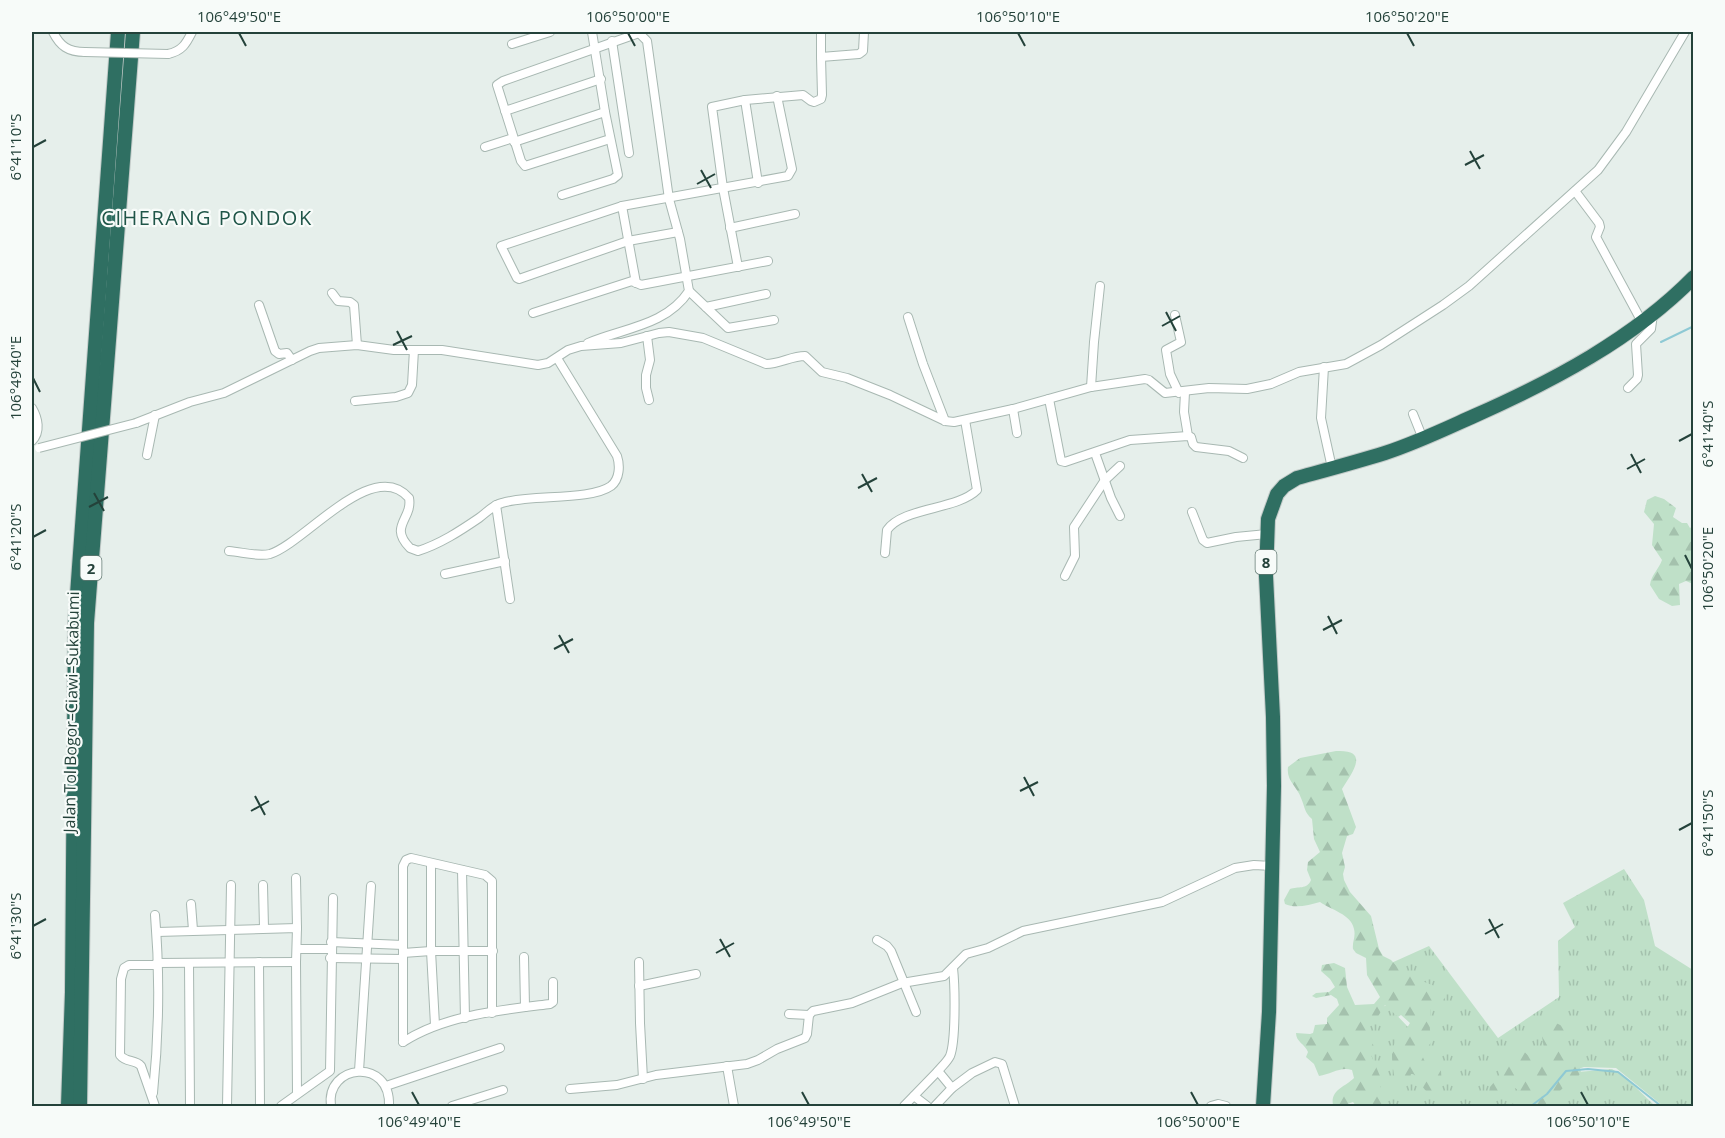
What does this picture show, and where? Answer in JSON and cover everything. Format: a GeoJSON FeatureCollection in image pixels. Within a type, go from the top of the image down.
{"type":"FeatureCollection","features":[{"type":"Feature","properties":{"kind":"highway","name":"Jalan Tol Bogor–Ciawi–Sukabumi"},"geometry":{"type":"LineString","coordinates":[[68,1107],[72,992],[75,622],[118,32]]}},
{"type":"Feature","properties":{"kind":"highway","name":"Jalan Tol Bogor–Ciawi–Sukabumi"},"geometry":{"type":"LineString","coordinates":[[80,1107],[87,623],[133,32]]}},
{"type":"Feature","properties":{"kind":"highway","name":"8"},"geometry":{"type":"LineString","coordinates":[[1263,1107],[1269,1012],[1274,774],[1266,576],[1270,510],[1277,494],[1284,486],[1297,478],[1385,453],[1423,439],[1536,387],[1596,353],[1647,318],[1669,302],[1694,277]]}},
{"type":"Feature","properties":{"kind":"street"},"geometry":{"type":"LineString","coordinates":[[53,32],[59,43],[73,52],[168,54],[183,48],[192,32]]}},
{"type":"Feature","properties":{"kind":"street"},"geometry":{"type":"LineString","coordinates":[[512,44],[550,32]]}},
{"type":"Feature","properties":{"kind":"street"},"geometry":{"type":"LineString","coordinates":[[562,195],[617,177],[592,32]]}},
{"type":"Feature","properties":{"kind":"street"},"geometry":{"type":"LineString","coordinates":[[610,139],[528,166],[520,161],[496,88],[500,82],[594,48],[617,37],[640,32],[647,41]]}},
{"type":"Feature","properties":{"kind":"street"},"geometry":{"type":"LineString","coordinates":[[649,32],[647,41],[669,199],[688,277],[689,291],[728,328],[774,320]]}},
{"type":"Feature","properties":{"kind":"street"},"geometry":{"type":"LineString","coordinates":[[738,267],[723,188],[712,106],[803,94],[814,102],[821,99],[821,32]]}},
{"type":"Feature","properties":{"kind":"street"},"geometry":{"type":"LineString","coordinates":[[822,57],[859,54],[863,51],[864,32]]}},
{"type":"Feature","properties":{"kind":"street"},"geometry":{"type":"LineString","coordinates":[[580,346],[621,343],[669,333],[696,336],[766,364],[775,364],[791,357],[805,356],[822,372],[848,378],[945,421],[954,422],[1013,409],[1091,387],[1149,380],[1166,393],[1209,388],[1247,389],[1271,384],[1299,372],[1346,364],[1381,345],[1469,286],[1598,170],[1626,132],[1685,32]]}},
{"type":"Feature","properties":{"kind":"street"},"geometry":{"type":"LineString","coordinates":[[617,37],[629,153]]}},
{"type":"Feature","properties":{"kind":"street"},"geometry":{"type":"LineString","coordinates":[[505,111],[601,79]]}},
{"type":"Feature","properties":{"kind":"street"},"geometry":{"type":"LineString","coordinates":[[678,232],[628,241],[519,279],[501,246],[622,206],[788,176],[791,173],[777,96]]}},
{"type":"Feature","properties":{"kind":"street"},"geometry":{"type":"LineString","coordinates":[[745,100],[758,183]]}},
{"type":"Feature","properties":{"kind":"street"},"geometry":{"type":"LineString","coordinates":[[486,147],[605,112]]}},
{"type":"Feature","properties":{"kind":"street"},"geometry":{"type":"LineString","coordinates":[[1575,191],[1599,223],[1600,227],[1596,237],[1651,328],[1636,344],[1638,375],[1628,388]]}},
{"type":"Feature","properties":{"kind":"street"},"geometry":{"type":"LineString","coordinates":[[622,206],[636,283]]}},
{"type":"Feature","properties":{"kind":"street"},"geometry":{"type":"LineString","coordinates":[[730,228],[795,214]]}},
{"type":"Feature","properties":{"kind":"street"},"geometry":{"type":"LineString","coordinates":[[533,313],[632,281],[641,285],[768,261]]}},
{"type":"Feature","properties":{"kind":"street"},"geometry":{"type":"LineString","coordinates":[[1091,387],[1100,286]]}},
{"type":"Feature","properties":{"kind":"street"},"geometry":{"type":"LineString","coordinates":[[35,450],[136,423],[190,402],[224,393],[315,349],[357,345],[466,353],[531,365],[543,364],[568,350],[651,322],[673,309],[689,291]]}},
{"type":"Feature","properties":{"kind":"street"},"geometry":{"type":"LineString","coordinates":[[332,293],[338,301],[350,302],[354,305],[357,345]]}},
{"type":"Feature","properties":{"kind":"street"},"geometry":{"type":"LineString","coordinates":[[706,307],[766,294]]}},
{"type":"Feature","properties":{"kind":"street"},"geometry":{"type":"LineString","coordinates":[[259,306],[275,351],[279,354],[287,353],[292,360]]}},
{"type":"Feature","properties":{"kind":"street"},"geometry":{"type":"LineString","coordinates":[[1175,315],[1182,342],[1166,351],[1170,374],[1182,392],[1188,436],[1191,437],[1196,447],[1229,451],[1244,458]]}},
{"type":"Feature","properties":{"kind":"street"},"geometry":{"type":"LineString","coordinates":[[908,317],[945,421]]}},
{"type":"Feature","properties":{"kind":"street"},"geometry":{"type":"LineString","coordinates":[[647,336],[650,360],[646,375],[646,388],[649,400]]}},
{"type":"Feature","properties":{"kind":"street"},"geometry":{"type":"LineString","coordinates":[[355,401],[396,397],[408,393],[412,385],[414,350]]}},
{"type":"Feature","properties":{"kind":"street"},"geometry":{"type":"LineString","coordinates":[[229,551],[269,554],[292,542],[353,497],[378,488],[396,488],[409,498],[410,506],[402,522],[400,533],[406,544],[414,551],[425,549],[448,537],[496,505],[514,500],[604,489],[615,482],[620,468],[617,456],[557,358]]}},
{"type":"Feature","properties":{"kind":"street"},"geometry":{"type":"LineString","coordinates":[[1324,367],[1321,418],[1332,468]]}},
{"type":"Feature","properties":{"kind":"street"},"geometry":{"type":"LineString","coordinates":[[1049,399],[1061,461],[1065,462],[1139,438],[1188,436]]}},
{"type":"Feature","properties":{"kind":"street"},"geometry":{"type":"LineString","coordinates":[[32,408],[38,426],[37,435],[32,441]]}},
{"type":"Feature","properties":{"kind":"street"},"geometry":{"type":"LineString","coordinates":[[1013,409],[1017,433]]}},
{"type":"Feature","properties":{"kind":"street"},"geometry":{"type":"LineString","coordinates":[[1413,414],[1423,439]]}},
{"type":"Feature","properties":{"kind":"street"},"geometry":{"type":"LineString","coordinates":[[147,455],[155,415]]}},
{"type":"Feature","properties":{"kind":"street"},"geometry":{"type":"LineString","coordinates":[[885,553],[887,530],[894,522],[954,502],[977,490],[965,420]]}},
{"type":"Feature","properties":{"kind":"street"},"geometry":{"type":"LineString","coordinates":[[1095,453],[1120,516]]}},
{"type":"Feature","properties":{"kind":"street"},"geometry":{"type":"LineString","coordinates":[[1065,576],[1075,556],[1074,527],[1105,480],[1120,466]]}},
{"type":"Feature","properties":{"kind":"street"},"geometry":{"type":"LineString","coordinates":[[496,505],[510,599]]}},
{"type":"Feature","properties":{"kind":"street"},"geometry":{"type":"LineString","coordinates":[[1192,512],[1203,540],[1208,543],[1267,534]]}},
{"type":"Feature","properties":{"kind":"street"},"geometry":{"type":"LineString","coordinates":[[445,574],[505,561]]}},
{"type":"Feature","properties":{"kind":"street"},"geometry":{"type":"LineString","coordinates":[[492,1013],[492,881],[485,875],[411,858],[404,863],[403,1042],[416,1033],[465,1018],[552,1003],[553,982]]}},
{"type":"Feature","properties":{"kind":"street"},"geometry":{"type":"LineString","coordinates":[[431,864],[431,951],[435,1026]]}},
{"type":"Feature","properties":{"kind":"street"},"geometry":{"type":"LineString","coordinates":[[570,1089],[617,1085],[656,1075],[759,1060],[777,1049],[803,1040],[807,1035],[809,1015],[813,1011],[857,1002],[905,982],[940,977],[947,974],[966,954],[988,948],[1020,932],[1162,902],[1235,868],[1254,865],[1272,866]]}},
{"type":"Feature","properties":{"kind":"street"},"geometry":{"type":"LineString","coordinates":[[462,870],[465,1018]]}},
{"type":"Feature","properties":{"kind":"street"},"geometry":{"type":"LineString","coordinates":[[296,878],[297,1093]]}},
{"type":"Feature","properties":{"kind":"street"},"geometry":{"type":"LineString","coordinates":[[227,1107],[231,885]]}},
{"type":"Feature","properties":{"kind":"street"},"geometry":{"type":"LineString","coordinates":[[263,885],[264,928]]}},
{"type":"Feature","properties":{"kind":"street"},"geometry":{"type":"LineString","coordinates":[[359,1071],[371,886]]}},
{"type":"Feature","properties":{"kind":"street"},"geometry":{"type":"LineString","coordinates":[[281,1107],[297,1093],[328,1074],[330,1068],[330,950],[333,898]]}},
{"type":"Feature","properties":{"kind":"street"},"geometry":{"type":"LineString","coordinates":[[191,904],[193,930]]}},
{"type":"Feature","properties":{"kind":"street"},"geometry":{"type":"LineString","coordinates":[[153,1095],[159,983],[155,915]]}},
{"type":"Feature","properties":{"kind":"street"},"geometry":{"type":"LineString","coordinates":[[156,932],[297,928]]}},
{"type":"Feature","properties":{"kind":"street"},"geometry":{"type":"LineString","coordinates":[[877,940],[889,948],[905,982],[915,1012]]}},
{"type":"Feature","properties":{"kind":"street"},"geometry":{"type":"LineString","coordinates":[[330,950],[369,944],[403,952]]}},
{"type":"Feature","properties":{"kind":"street"},"geometry":{"type":"LineString","coordinates":[[297,949],[330,950],[368,958],[403,952],[493,951]]}},
{"type":"Feature","properties":{"kind":"street"},"geometry":{"type":"LineString","coordinates":[[524,957],[525,1007]]}},
{"type":"Feature","properties":{"kind":"street"},"geometry":{"type":"LineString","coordinates":[[259,962],[260,1107]]}},
{"type":"Feature","properties":{"kind":"street"},"geometry":{"type":"LineString","coordinates":[[156,1062],[139,1063],[124,1060],[120,1055],[124,968],[129,965],[157,963],[296,962]]}},
{"type":"Feature","properties":{"kind":"street"},"geometry":{"type":"LineString","coordinates":[[639,962],[643,1078]]}},
{"type":"Feature","properties":{"kind":"street"},"geometry":{"type":"LineString","coordinates":[[189,963],[190,1107]]}},
{"type":"Feature","properties":{"kind":"street"},"geometry":{"type":"LineString","coordinates":[[904,1107],[938,1071],[950,1054],[953,1042],[955,991],[953,968]]}},
{"type":"Feature","properties":{"kind":"street"},"geometry":{"type":"LineString","coordinates":[[639,986],[696,974]]}},
{"type":"Feature","properties":{"kind":"street"},"geometry":{"type":"LineString","coordinates":[[789,1014],[809,1015]]}},
{"type":"Feature","properties":{"kind":"street"},"geometry":{"type":"LineString","coordinates":[[386,1086],[500,1048]]}},
{"type":"Feature","properties":{"kind":"street"},"geometry":{"type":"LineString","coordinates":[[936,1107],[952,1088],[972,1073],[995,1062],[1002,1064],[1015,1107]]}},
{"type":"Feature","properties":{"kind":"street"},"geometry":{"type":"LineString","coordinates":[[139,1063],[153,1095],[155,1107]]}},
{"type":"Feature","properties":{"kind":"street"},"geometry":{"type":"LineString","coordinates":[[727,1066],[734,1107]]}},
{"type":"Feature","properties":{"kind":"street"},"geometry":{"type":"LineString","coordinates":[[331,1107],[332,1092],[338,1082],[347,1074],[359,1071],[379,1078],[386,1086],[390,1096],[389,1107]]}},
{"type":"Feature","properties":{"kind":"street"},"geometry":{"type":"LineString","coordinates":[[938,1071],[952,1088]]}},
{"type":"Feature","properties":{"kind":"street"},"geometry":{"type":"LineString","coordinates":[[458,1106],[503,1090]]}},
{"type":"Feature","properties":{"kind":"street"},"geometry":{"type":"LineString","coordinates":[[914,1096],[927,1107]]}},
{"type":"Feature","properties":{"kind":"street"},"geometry":{"type":"LineString","coordinates":[[1211,1107],[1218,1104],[1226,1107]]}},
{"type":"Feature","properties":{"kind":"green space"},"geometry":{"type":"Polygon","coordinates":[[[1655,496],[1664,499],[1676,508],[1673,517],[1682,523],[1687,523],[1690,528],[1693,526],[1693,584],[1686,581],[1679,584],[1680,605],[1672,606],[1659,599],[1650,585],[1662,560],[1652,545],[1654,524],[1644,512],[1647,500],[1655,496]]]}},
{"type":"Feature","properties":{"kind":"green space"},"geometry":{"type":"Polygon","coordinates":[[[1347,751],[1356,758],[1354,769],[1342,789],[1356,827],[1353,834],[1347,836],[1342,853],[1345,867],[1344,880],[1350,892],[1371,916],[1379,949],[1383,956],[1391,960],[1403,973],[1439,988],[1446,994],[1440,1004],[1430,1004],[1432,1041],[1422,1055],[1425,1062],[1441,1071],[1442,1086],[1434,1095],[1424,1089],[1413,1074],[1403,1088],[1398,1088],[1392,1050],[1410,1023],[1401,1015],[1398,1017],[1385,1005],[1377,1018],[1369,1024],[1374,1047],[1371,1055],[1380,1076],[1381,1096],[1385,1106],[1356,1106],[1353,1102],[1342,1106],[1333,1105],[1336,1092],[1354,1078],[1352,1070],[1340,1070],[1319,1076],[1314,1064],[1306,1057],[1307,1049],[1296,1036],[1296,1033],[1313,1033],[1315,1025],[1327,1024],[1327,1018],[1339,1005],[1337,999],[1331,995],[1316,998],[1312,996],[1316,993],[1329,992],[1335,987],[1321,971],[1322,965],[1334,963],[1345,968],[1347,987],[1355,1005],[1374,1004],[1380,997],[1367,975],[1366,958],[1353,949],[1354,932],[1349,920],[1320,902],[1293,906],[1285,904],[1284,900],[1290,889],[1309,883],[1311,880],[1307,870],[1308,862],[1320,852],[1314,839],[1312,819],[1290,780],[1288,767],[1300,758],[1347,751]]]}},
{"type":"Feature","properties":{"kind":"green space"},"geometry":{"type":"Polygon","coordinates":[[[1624,869],[1644,900],[1655,946],[1693,970],[1693,1106],[1663,1106],[1616,1068],[1584,1067],[1569,1072],[1529,1106],[1367,1106],[1360,1016],[1387,1005],[1408,1027],[1419,1022],[1389,964],[1429,946],[1498,1038],[1559,997],[1558,941],[1575,927],[1563,903],[1624,869]]]}},
{"type":"Feature","properties":{"kind":"green space"},"geometry":{"type":"Polygon","coordinates":[[[1552,1021],[1565,1029],[1569,1046],[1581,1056],[1577,1060],[1581,1072],[1578,1077],[1567,1081],[1544,1106],[1508,1106],[1519,1100],[1523,1093],[1515,1088],[1506,1089],[1494,1095],[1489,1092],[1490,1087],[1500,1075],[1498,1063],[1504,1049],[1518,1046],[1533,1060],[1541,1060],[1544,1051],[1542,1027],[1544,1022],[1552,1021]]]}},
{"type":"Feature","properties":{"kind":"green space"},"geometry":{"type":"Polygon","coordinates":[[[1612,1069],[1626,1078],[1655,1106],[1533,1106],[1578,1072],[1612,1069]]]}},
{"type":"Feature","properties":{"kind":"waterway"},"geometry":{"type":"LineString","coordinates":[[1661,342],[1694,326]]}},
{"type":"Feature","properties":{"kind":"waterway"},"geometry":{"type":"LineString","coordinates":[[1531,1106],[1547,1094],[1566,1071],[1588,1069],[1618,1072],[1661,1106]]}},
{"type":"Feature","properties":{"kind":"district","name":"CIHERANG PONDOK"},"geometry":{"type":"Point","coordinates":[207,217]}}]}
